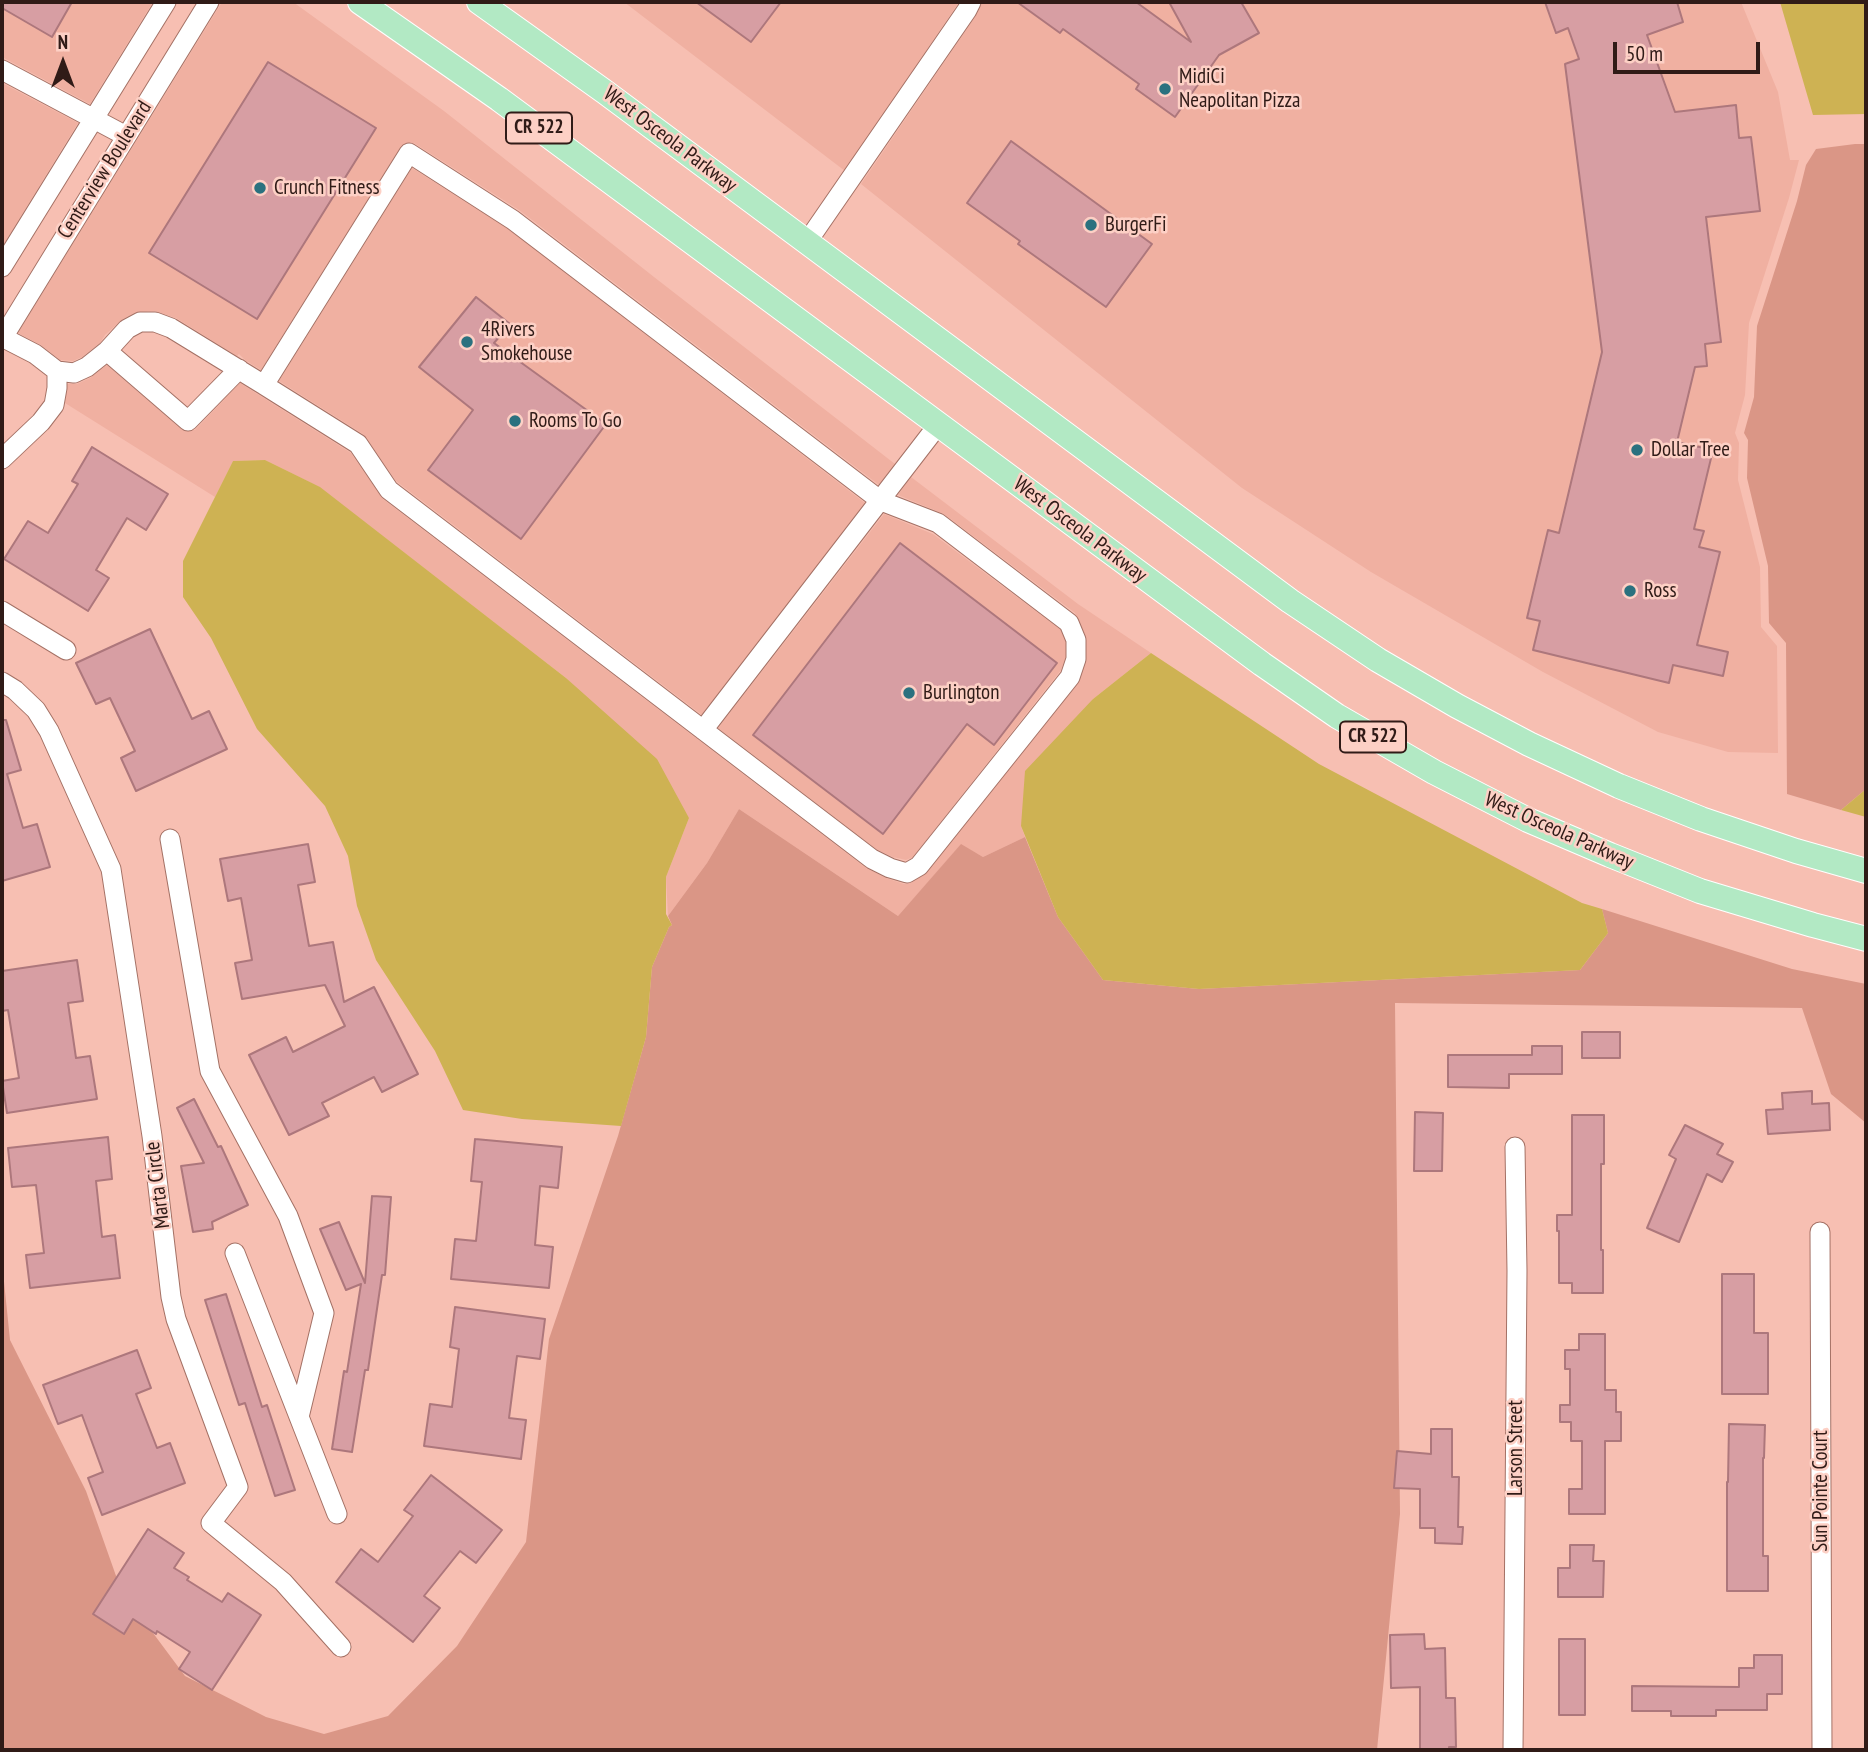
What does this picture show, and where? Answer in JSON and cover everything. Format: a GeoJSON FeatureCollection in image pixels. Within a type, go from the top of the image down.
{"type":"FeatureCollection","features":[{"type":"Feature","properties":{"kind":"main road","name":"West Osceola Parkway"},"geometry":{"type":"LineString","coordinates":[[360,2],[499,99],[1262,664],[1337,716],[1434,772],[1528,820],[1610,855],[1700,891],[1866,939]]}},
{"type":"Feature","properties":{"kind":"main road","name":"West Osceola Parkway"},"geometry":{"type":"LineString","coordinates":[[479,2],[605,92],[1290,601],[1378,660],[1529,744],[1619,786],[1702,819],[1866,871]]}},
{"type":"Feature","properties":{"kind":"street","name":"Centerview Boulevard"},"geometry":{"type":"LineString","coordinates":[[2,267],[166,2]]}},
{"type":"Feature","properties":{"kind":"street","name":"Centerview Boulevard"},"geometry":{"type":"LineString","coordinates":[[2,338],[209,2]]}},
{"type":"Feature","properties":{"kind":"street"},"geometry":{"type":"LineString","coordinates":[[807,242],[971,2]]}},
{"type":"Feature","properties":{"kind":"street"},"geometry":{"type":"LineString","coordinates":[[2,70],[126,136]]}},
{"type":"Feature","properties":{"kind":"street"},"geometry":{"type":"LineString","coordinates":[[2,338],[35,354],[57,371],[74,373],[87,368],[127,329],[140,322],[155,322],[171,328],[358,444],[388,490],[872,859],[890,868],[907,873],[919,866],[1070,677],[1076,659],[1076,640],[1069,623],[938,523],[880,501],[513,220],[409,153],[264,385]]}},
{"type":"Feature","properties":{"kind":"street"},"geometry":{"type":"LineString","coordinates":[[107,351],[188,421],[239,369]]}},
{"type":"Feature","properties":{"kind":"street"},"geometry":{"type":"LineString","coordinates":[[2,459],[41,422],[54,405],[57,371]]}},
{"type":"Feature","properties":{"kind":"street"},"geometry":{"type":"LineString","coordinates":[[704,730],[938,425]]}},
{"type":"Feature","properties":{"kind":"street"},"geometry":{"type":"LineString","coordinates":[[2,611],[66,650]]}},
{"type":"Feature","properties":{"kind":"street","name":"Marta Circle"},"geometry":{"type":"LineString","coordinates":[[2,682],[36,710],[49,731],[111,869],[152,1136],[171,1297],[176,1319],[238,1487],[211,1523],[283,1582],[341,1647]]}},
{"type":"Feature","properties":{"kind":"street"},"geometry":{"type":"LineString","coordinates":[[170,839],[210,1071],[288,1216],[324,1313],[299,1418]]}},
{"type":"Feature","properties":{"kind":"street","name":"Larson Street"},"geometry":{"type":"LineString","coordinates":[[1513,1750],[1517,1270],[1515,1146]]}},
{"type":"Feature","properties":{"kind":"street","name":"Sun Pointe Court"},"geometry":{"type":"LineString","coordinates":[[1821,1232],[1822,1750]]}},
{"type":"Feature","properties":{"kind":"street"},"geometry":{"type":"LineString","coordinates":[[235,1253],[337,1514]]}},
{"type":"Feature","properties":{"kind":"shaded area"},"geometry":{"type":"Polygon","coordinates":[[[2,2],[153,2],[90,104],[2,57],[2,2]]]}},
{"type":"Feature","properties":{"kind":"shaded area"},"geometry":{"type":"Polygon","coordinates":[[[222,2],[293,2],[444,111],[895,464],[879,485],[519,210],[414,143],[401,147],[261,370],[239,354],[237,356],[176,318],[155,311],[136,312],[123,319],[100,343],[73,361],[60,360],[41,345],[18,333],[222,2]]]}},
{"type":"Feature","properties":{"kind":"shaded area"},"geometry":{"type":"Polygon","coordinates":[[[624,2],[959,2],[845,171],[624,2]]]}},
{"type":"Feature","properties":{"kind":"shaded area"},"geometry":{"type":"Polygon","coordinates":[[[982,2],[1741,2],[1778,92],[1790,160],[1799,160],[1749,323],[1745,395],[1735,433],[1739,443],[1738,480],[1760,567],[1761,627],[1777,646],[1778,753],[1728,752],[1658,732],[1543,672],[1371,572],[1242,488],[861,184],[975,17],[982,2]]]}},
{"type":"Feature","properties":{"kind":"shaded area"},"geometry":{"type":"Polygon","coordinates":[[[1780,2],[1866,2],[1866,114],[1813,115],[1780,2]]]}},
{"type":"Feature","properties":{"kind":"shaded area"},"geometry":{"type":"Polygon","coordinates":[[[2,83],[78,123],[2,247],[2,83]]]}},
{"type":"Feature","properties":{"kind":"shaded area"},"geometry":{"type":"Polygon","coordinates":[[[1866,144],[1866,789],[1841,810],[1787,794],[1786,643],[1769,623],[1768,566],[1747,478],[1748,440],[1744,433],[1754,397],[1757,326],[1806,165],[1816,149],[1866,144]]]}},
{"type":"Feature","properties":{"kind":"shaded area"},"geometry":{"type":"Polygon","coordinates":[[[412,168],[508,229],[865,503],[702,715],[396,481],[363,434],[279,381],[412,168]]]}},
{"type":"Feature","properties":{"kind":"shaded area"},"geometry":{"type":"Polygon","coordinates":[[[107,365],[182,430],[195,430],[240,383],[351,453],[383,499],[866,868],[904,884],[911,883],[926,873],[1077,684],[1086,659],[1085,635],[1075,613],[944,514],[898,495],[911,477],[1078,604],[1151,653],[1093,699],[1021,826],[1025,837],[983,857],[961,845],[898,916],[739,809],[707,863],[668,916],[666,877],[689,818],[566,678],[319,487],[265,460],[233,461],[215,497],[65,403],[67,384],[77,384],[90,378],[107,365]]]}},
{"type":"Feature","properties":{"kind":"shaded area"},"geometry":{"type":"Polygon","coordinates":[[[265,460],[320,487],[566,678],[657,759],[689,818],[666,877],[666,914],[672,925],[652,967],[646,1037],[621,1126],[522,1119],[463,1110],[435,1051],[376,960],[357,906],[348,856],[325,806],[257,729],[211,638],[183,597],[183,561],[233,461],[265,460]]]}},
{"type":"Feature","properties":{"kind":"shaded area","name":"Burlington"},"geometry":{"type":"Polygon","coordinates":[[[884,514],[933,534],[1061,630],[1066,642],[1066,657],[1061,670],[913,857],[906,860],[876,849],[718,728],[884,514]]]}},
{"type":"Feature","properties":{"kind":"shaded area"},"geometry":{"type":"Polygon","coordinates":[[[1151,653],[1319,764],[1582,903],[1602,909],[1608,933],[1580,970],[1199,989],[1103,980],[1058,917],[1021,826],[1025,771],[1093,699],[1151,653]]]}},
{"type":"Feature","properties":{"kind":"shaded area"},"geometry":{"type":"Polygon","coordinates":[[[1866,789],[1866,817],[1841,810],[1866,789]]]}},
{"type":"Feature","properties":{"kind":"shaded area"},"geometry":{"type":"Polygon","coordinates":[[[739,809],[898,916],[961,844],[983,857],[1025,837],[1058,917],[1103,980],[1199,989],[1580,970],[1608,933],[1602,909],[1792,969],[1866,984],[1866,1123],[1831,1094],[1802,1008],[1395,1003],[1400,1514],[1377,1750],[2,1750],[2,1262],[10,1340],[86,1491],[121,1590],[185,1676],[266,1717],[324,1734],[388,1716],[457,1646],[526,1542],[549,1339],[618,1136],[646,1037],[652,967],[672,925],[668,916],[707,863],[739,809]]]}},
{"type":"Feature","properties":{"kind":"building"},"geometry":{"type":"Polygon","coordinates":[[[2,2],[72,2],[52,37],[2,8],[2,2]]]}},
{"type":"Feature","properties":{"kind":"building"},"geometry":{"type":"Polygon","coordinates":[[[696,2],[781,2],[751,42],[696,2]]]}},
{"type":"Feature","properties":{"kind":"building"},"geometry":{"type":"Polygon","coordinates":[[[1017,2],[1136,2],[1191,42],[1169,2],[1241,2],[1259,33],[1219,55],[1175,117],[1136,89],[1139,84],[1063,29],[1060,33],[1017,2]]]}},
{"type":"Feature","properties":{"kind":"building"},"geometry":{"type":"Polygon","coordinates":[[[1545,2],[1677,2],[1683,22],[1647,35],[1675,112],[1736,105],[1739,138],[1751,137],[1760,211],[1706,217],[1721,342],[1705,344],[1707,366],[1695,367],[1677,442],[1713,450],[1694,529],[1704,531],[1699,547],[1720,552],[1697,645],[1728,652],[1723,676],[1673,665],[1669,683],[1533,650],[1540,621],[1527,618],[1548,530],[1559,533],[1602,352],[1565,64],[1579,59],[1568,28],[1556,33],[1545,2]]]}},
{"type":"Feature","properties":{"kind":"building"},"geometry":{"type":"Polygon","coordinates":[[[268,62],[376,128],[257,319],[149,253],[268,62]]]}},
{"type":"Feature","properties":{"kind":"building"},"geometry":{"type":"Polygon","coordinates":[[[1011,141],[1152,244],[1106,307],[1018,244],[1020,241],[967,203],[1011,141]]]}},
{"type":"Feature","properties":{"kind":"building"},"geometry":{"type":"Polygon","coordinates":[[[476,297],[510,324],[494,343],[606,424],[521,539],[428,470],[473,410],[419,367],[476,297]]]}},
{"type":"Feature","properties":{"kind":"building"},"geometry":{"type":"Polygon","coordinates":[[[92,447],[168,494],[146,530],[127,518],[96,570],[109,578],[88,611],[4,559],[28,521],[48,533],[78,484],[72,481],[92,447]]]}},
{"type":"Feature","properties":{"kind":"building","name":"Burlington"},"geometry":{"type":"Polygon","coordinates":[[[900,543],[1057,663],[994,745],[967,724],[883,834],[753,735],[900,543]]]}},
{"type":"Feature","properties":{"kind":"building"},"geometry":{"type":"Polygon","coordinates":[[[150,629],[192,719],[209,711],[227,749],[136,791],[121,758],[135,751],[110,698],[96,704],[76,663],[150,629]]]}},
{"type":"Feature","properties":{"kind":"building"},"geometry":{"type":"Polygon","coordinates":[[[2,720],[6,720],[21,770],[7,774],[23,828],[37,824],[50,867],[2,881],[2,720]]]}},
{"type":"Feature","properties":{"kind":"building"},"geometry":{"type":"Polygon","coordinates":[[[308,844],[315,882],[298,885],[309,946],[333,942],[344,1002],[374,987],[418,1074],[382,1092],[374,1077],[322,1103],[329,1116],[289,1135],[249,1055],[286,1037],[293,1052],[345,1026],[325,985],[242,999],[235,963],[252,960],[241,898],[228,901],[220,859],[308,844]]]}},
{"type":"Feature","properties":{"kind":"building"},"geometry":{"type":"Polygon","coordinates":[[[77,960],[83,1001],[68,1003],[76,1058],[90,1056],[97,1099],[7,1113],[2,1081],[19,1078],[8,1010],[2,1011],[2,971],[77,960]]]}},
{"type":"Feature","properties":{"kind":"building"},"geometry":{"type":"Polygon","coordinates":[[[1582,1032],[1620,1032],[1620,1058],[1582,1058],[1582,1032]]]}},
{"type":"Feature","properties":{"kind":"building"},"geometry":{"type":"Polygon","coordinates":[[[1532,1046],[1562,1046],[1562,1074],[1509,1074],[1509,1088],[1448,1087],[1448,1055],[1532,1055],[1532,1046]]]}},
{"type":"Feature","properties":{"kind":"building"},"geometry":{"type":"Polygon","coordinates":[[[1812,1091],[1812,1104],[1829,1103],[1830,1130],[1768,1134],[1766,1110],[1783,1109],[1782,1093],[1812,1091]]]}},
{"type":"Feature","properties":{"kind":"building"},"geometry":{"type":"Polygon","coordinates":[[[194,1099],[218,1147],[221,1146],[248,1205],[212,1222],[213,1229],[193,1232],[181,1166],[204,1163],[177,1108],[194,1099]]]}},
{"type":"Feature","properties":{"kind":"building"},"geometry":{"type":"Polygon","coordinates":[[[1415,1112],[1443,1113],[1442,1171],[1414,1171],[1415,1112]]]}},
{"type":"Feature","properties":{"kind":"building"},"geometry":{"type":"Polygon","coordinates":[[[1572,1115],[1604,1115],[1604,1164],[1601,1164],[1603,1293],[1572,1293],[1572,1283],[1559,1283],[1557,1215],[1572,1215],[1572,1115]]]}},
{"type":"Feature","properties":{"kind":"building"},"geometry":{"type":"Polygon","coordinates":[[[1685,1125],[1723,1144],[1717,1154],[1733,1162],[1722,1182],[1707,1174],[1679,1242],[1647,1228],[1676,1159],[1669,1155],[1685,1125]]]}},
{"type":"Feature","properties":{"kind":"building"},"geometry":{"type":"Polygon","coordinates":[[[108,1137],[112,1179],[96,1181],[102,1237],[115,1235],[120,1278],[30,1288],[26,1255],[44,1253],[36,1185],[12,1187],[8,1148],[108,1137]]]}},
{"type":"Feature","properties":{"kind":"building"},"geometry":{"type":"Polygon","coordinates":[[[475,1139],[562,1147],[558,1188],[540,1186],[535,1245],[553,1247],[549,1288],[451,1279],[455,1239],[476,1241],[482,1182],[471,1181],[475,1139]]]}},
{"type":"Feature","properties":{"kind":"building"},"geometry":{"type":"Polygon","coordinates":[[[372,1196],[391,1197],[385,1275],[382,1275],[352,1452],[332,1449],[361,1284],[346,1290],[320,1229],[339,1222],[365,1283],[372,1196]]]}},
{"type":"Feature","properties":{"kind":"building"},"geometry":{"type":"Polygon","coordinates":[[[1722,1274],[1754,1274],[1754,1333],[1768,1333],[1768,1394],[1722,1394],[1722,1274]]]}},
{"type":"Feature","properties":{"kind":"building"},"geometry":{"type":"Polygon","coordinates":[[[226,1294],[262,1407],[267,1405],[295,1490],[275,1496],[245,1403],[239,1405],[205,1300],[226,1294]]]}},
{"type":"Feature","properties":{"kind":"building"},"geometry":{"type":"Polygon","coordinates":[[[455,1307],[545,1319],[540,1359],[517,1356],[509,1418],[526,1420],[521,1459],[424,1446],[430,1404],[452,1407],[459,1349],[450,1347],[455,1307]]]}},
{"type":"Feature","properties":{"kind":"building"},"geometry":{"type":"Polygon","coordinates":[[[1579,1334],[1605,1334],[1605,1390],[1616,1390],[1616,1412],[1621,1412],[1621,1441],[1605,1441],[1605,1514],[1569,1514],[1569,1489],[1582,1489],[1582,1441],[1571,1441],[1571,1422],[1560,1422],[1560,1405],[1570,1405],[1570,1369],[1565,1369],[1565,1350],[1579,1350],[1579,1334]]]}},
{"type":"Feature","properties":{"kind":"building"},"geometry":{"type":"Polygon","coordinates":[[[137,1350],[151,1388],[136,1394],[157,1448],[170,1443],[185,1483],[102,1515],[88,1478],[103,1472],[82,1415],[58,1424],[43,1385],[137,1350]]]}},
{"type":"Feature","properties":{"kind":"building"},"geometry":{"type":"Polygon","coordinates":[[[1729,1424],[1765,1425],[1763,1556],[1768,1556],[1768,1591],[1727,1591],[1729,1424]]]}},
{"type":"Feature","properties":{"kind":"building"},"geometry":{"type":"Polygon","coordinates":[[[1431,1429],[1452,1429],[1452,1477],[1459,1477],[1458,1527],[1463,1527],[1462,1544],[1435,1543],[1435,1528],[1420,1528],[1420,1489],[1394,1488],[1397,1451],[1431,1454],[1431,1429]]]}},
{"type":"Feature","properties":{"kind":"building"},"geometry":{"type":"Polygon","coordinates":[[[431,1475],[502,1530],[476,1563],[460,1551],[424,1596],[440,1608],[413,1642],[336,1582],[361,1549],[378,1562],[413,1516],[404,1510],[431,1475]]]}},
{"type":"Feature","properties":{"kind":"building"},"geometry":{"type":"Polygon","coordinates":[[[148,1529],[184,1553],[174,1568],[189,1577],[187,1580],[222,1602],[228,1593],[261,1615],[212,1690],[179,1669],[190,1652],[133,1619],[124,1634],[93,1614],[148,1529]]]}},
{"type":"Feature","properties":{"kind":"building"},"geometry":{"type":"Polygon","coordinates":[[[1570,1545],[1594,1545],[1593,1561],[1604,1561],[1603,1597],[1558,1597],[1558,1568],[1570,1568],[1570,1545]]]}},
{"type":"Feature","properties":{"kind":"building"},"geometry":{"type":"Polygon","coordinates":[[[1424,1634],[1425,1649],[1445,1648],[1446,1698],[1455,1698],[1456,1747],[1449,1747],[1449,1750],[1420,1750],[1420,1687],[1391,1688],[1390,1635],[1424,1634]]]}},
{"type":"Feature","properties":{"kind":"building"},"geometry":{"type":"Polygon","coordinates":[[[1559,1639],[1585,1639],[1585,1715],[1559,1715],[1559,1639]]]}},
{"type":"Feature","properties":{"kind":"building"},"geometry":{"type":"Polygon","coordinates":[[[1754,1655],[1782,1655],[1782,1694],[1767,1694],[1767,1710],[1716,1710],[1716,1716],[1671,1716],[1671,1711],[1632,1711],[1632,1686],[1739,1687],[1739,1668],[1754,1668],[1754,1655]]]}},
{"type":"Feature","properties":{"kind":"place","name":"MidiCi Neapolitan Pizza"},"geometry":{"type":"Point","coordinates":[1165,89]}},
{"type":"Feature","properties":{"kind":"place","name":"Crunch Fitness"},"geometry":{"type":"Point","coordinates":[260,188]}},
{"type":"Feature","properties":{"kind":"place","name":"BurgerFi"},"geometry":{"type":"Point","coordinates":[1091,225]}},
{"type":"Feature","properties":{"kind":"place","name":"4Rivers Smokehouse"},"geometry":{"type":"Point","coordinates":[467,342]}},
{"type":"Feature","properties":{"kind":"place","name":"Rooms To Go"},"geometry":{"type":"Point","coordinates":[515,421]}},
{"type":"Feature","properties":{"kind":"place","name":"Dollar Tree"},"geometry":{"type":"Point","coordinates":[1637,450]}},
{"type":"Feature","properties":{"kind":"place","name":"Ross"},"geometry":{"type":"Point","coordinates":[1630,591]}},
{"type":"Feature","properties":{"kind":"place","name":"Burlington"},"geometry":{"type":"Point","coordinates":[909,693]}}]}
